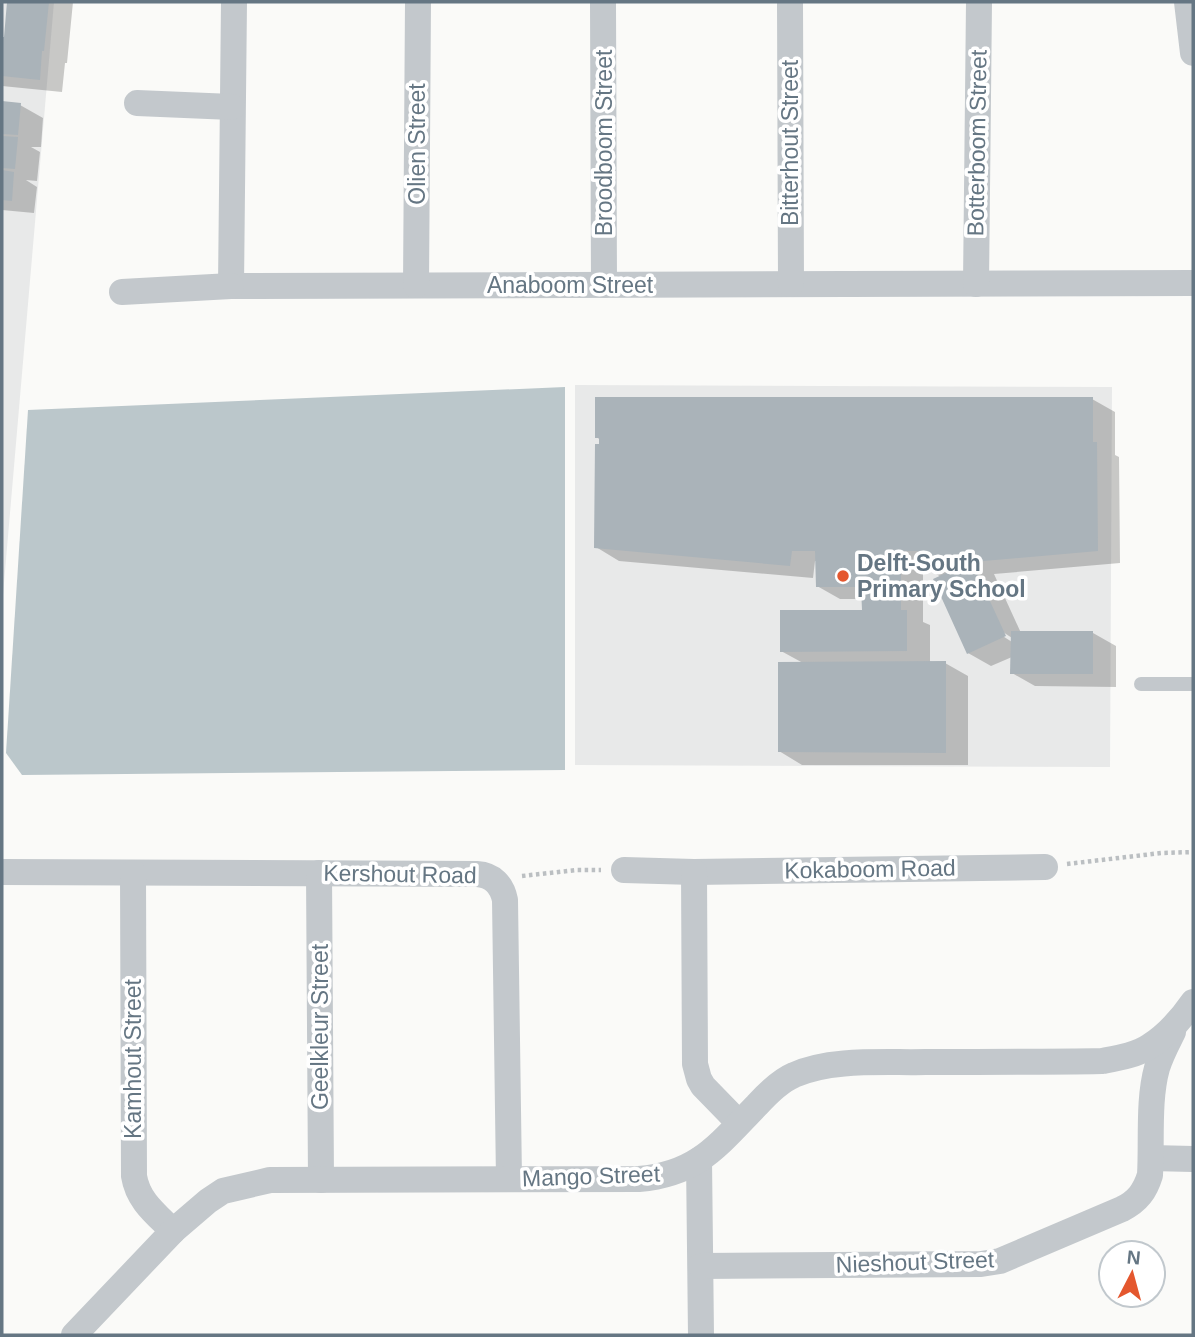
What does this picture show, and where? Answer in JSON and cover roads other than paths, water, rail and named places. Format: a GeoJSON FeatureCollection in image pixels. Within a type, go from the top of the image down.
{"type":"FeatureCollection","features":[{"type":"Feature","properties":{"kind":"street"},"geometry":{"type":"LineString","coordinates":[[231,286],[234,2]]}},
{"type":"Feature","properties":{"kind":"street","name":"Olien Street"},"geometry":{"type":"LineString","coordinates":[[416,285],[418,2]]}},
{"type":"Feature","properties":{"kind":"street","name":"Broodboom Street"},"geometry":{"type":"LineString","coordinates":[[603,2],[604,285]]}},
{"type":"Feature","properties":{"kind":"street","name":"Bitterhout Street"},"geometry":{"type":"LineString","coordinates":[[790,2],[791,284]]}},
{"type":"Feature","properties":{"kind":"street","name":"Botterboom Street"},"geometry":{"type":"LineString","coordinates":[[976,284],[979,2]]}},
{"type":"Feature","properties":{"kind":"street"},"geometry":{"type":"LineString","coordinates":[[1187,2],[1193,53]]}},
{"type":"Feature","properties":{"kind":"street"},"geometry":{"type":"LineString","coordinates":[[136,103],[232,107]]}},
{"type":"Feature","properties":{"kind":"street","name":"Anaboom Street"},"geometry":{"type":"LineString","coordinates":[[122,292],[231,286],[1193,283]]}},
{"type":"Feature","properties":{"kind":"street","name":"Kokaboom Road"},"geometry":{"type":"LineString","coordinates":[[624,870],[694,872],[1045,867]]}},
{"type":"Feature","properties":{"kind":"street","name":"Kershout Road"},"geometry":{"type":"LineString","coordinates":[[2,872],[483,874],[494,879],[504,892],[505,900],[509,1179]]}},
{"type":"Feature","properties":{"kind":"street"},"geometry":{"type":"LineString","coordinates":[[694,872],[695,1065],[703,1086],[739,1123]]}},
{"type":"Feature","properties":{"kind":"street","name":"Kamhout Street"},"geometry":{"type":"LineString","coordinates":[[133,873],[134,1176],[141,1199],[173,1231]]}},
{"type":"Feature","properties":{"kind":"street","name":"Geelkleur Street"},"geometry":{"type":"LineString","coordinates":[[319,873],[321,1180]]}},
{"type":"Feature","properties":{"kind":"street","name":"Mango Street"},"geometry":{"type":"LineString","coordinates":[[74,1335],[173,1231],[223,1191],[270,1180],[657,1177],[676,1172],[699,1160],[716,1147],[767,1093],[791,1075],[816,1067],[865,1063],[1102,1061],[1149,1047],[1186,1011]]}},
{"type":"Feature","properties":{"kind":"street","name":"Nieshout Street"},"geometry":{"type":"LineString","coordinates":[[701,1266],[957,1265],[1000,1261],[1130,1205],[1142,1194],[1150,1175],[1157,1070],[1163,1053],[1186,1011]]}},
{"type":"Feature","properties":{"kind":"street"},"geometry":{"type":"LineString","coordinates":[[1151,1158],[1193,1159]]}},
{"type":"Feature","properties":{"kind":"street"},"geometry":{"type":"LineString","coordinates":[[699,1160],[701,1335]]}},
{"type":"Feature","properties":{"kind":"lane"},"geometry":{"type":"LineString","coordinates":[[1141,684],[1193,684]]}},
{"type":"Feature","properties":{"kind":"place","name":"Delft-South Primary School"},"geometry":{"type":"Point","coordinates":[843,576]}}]}
